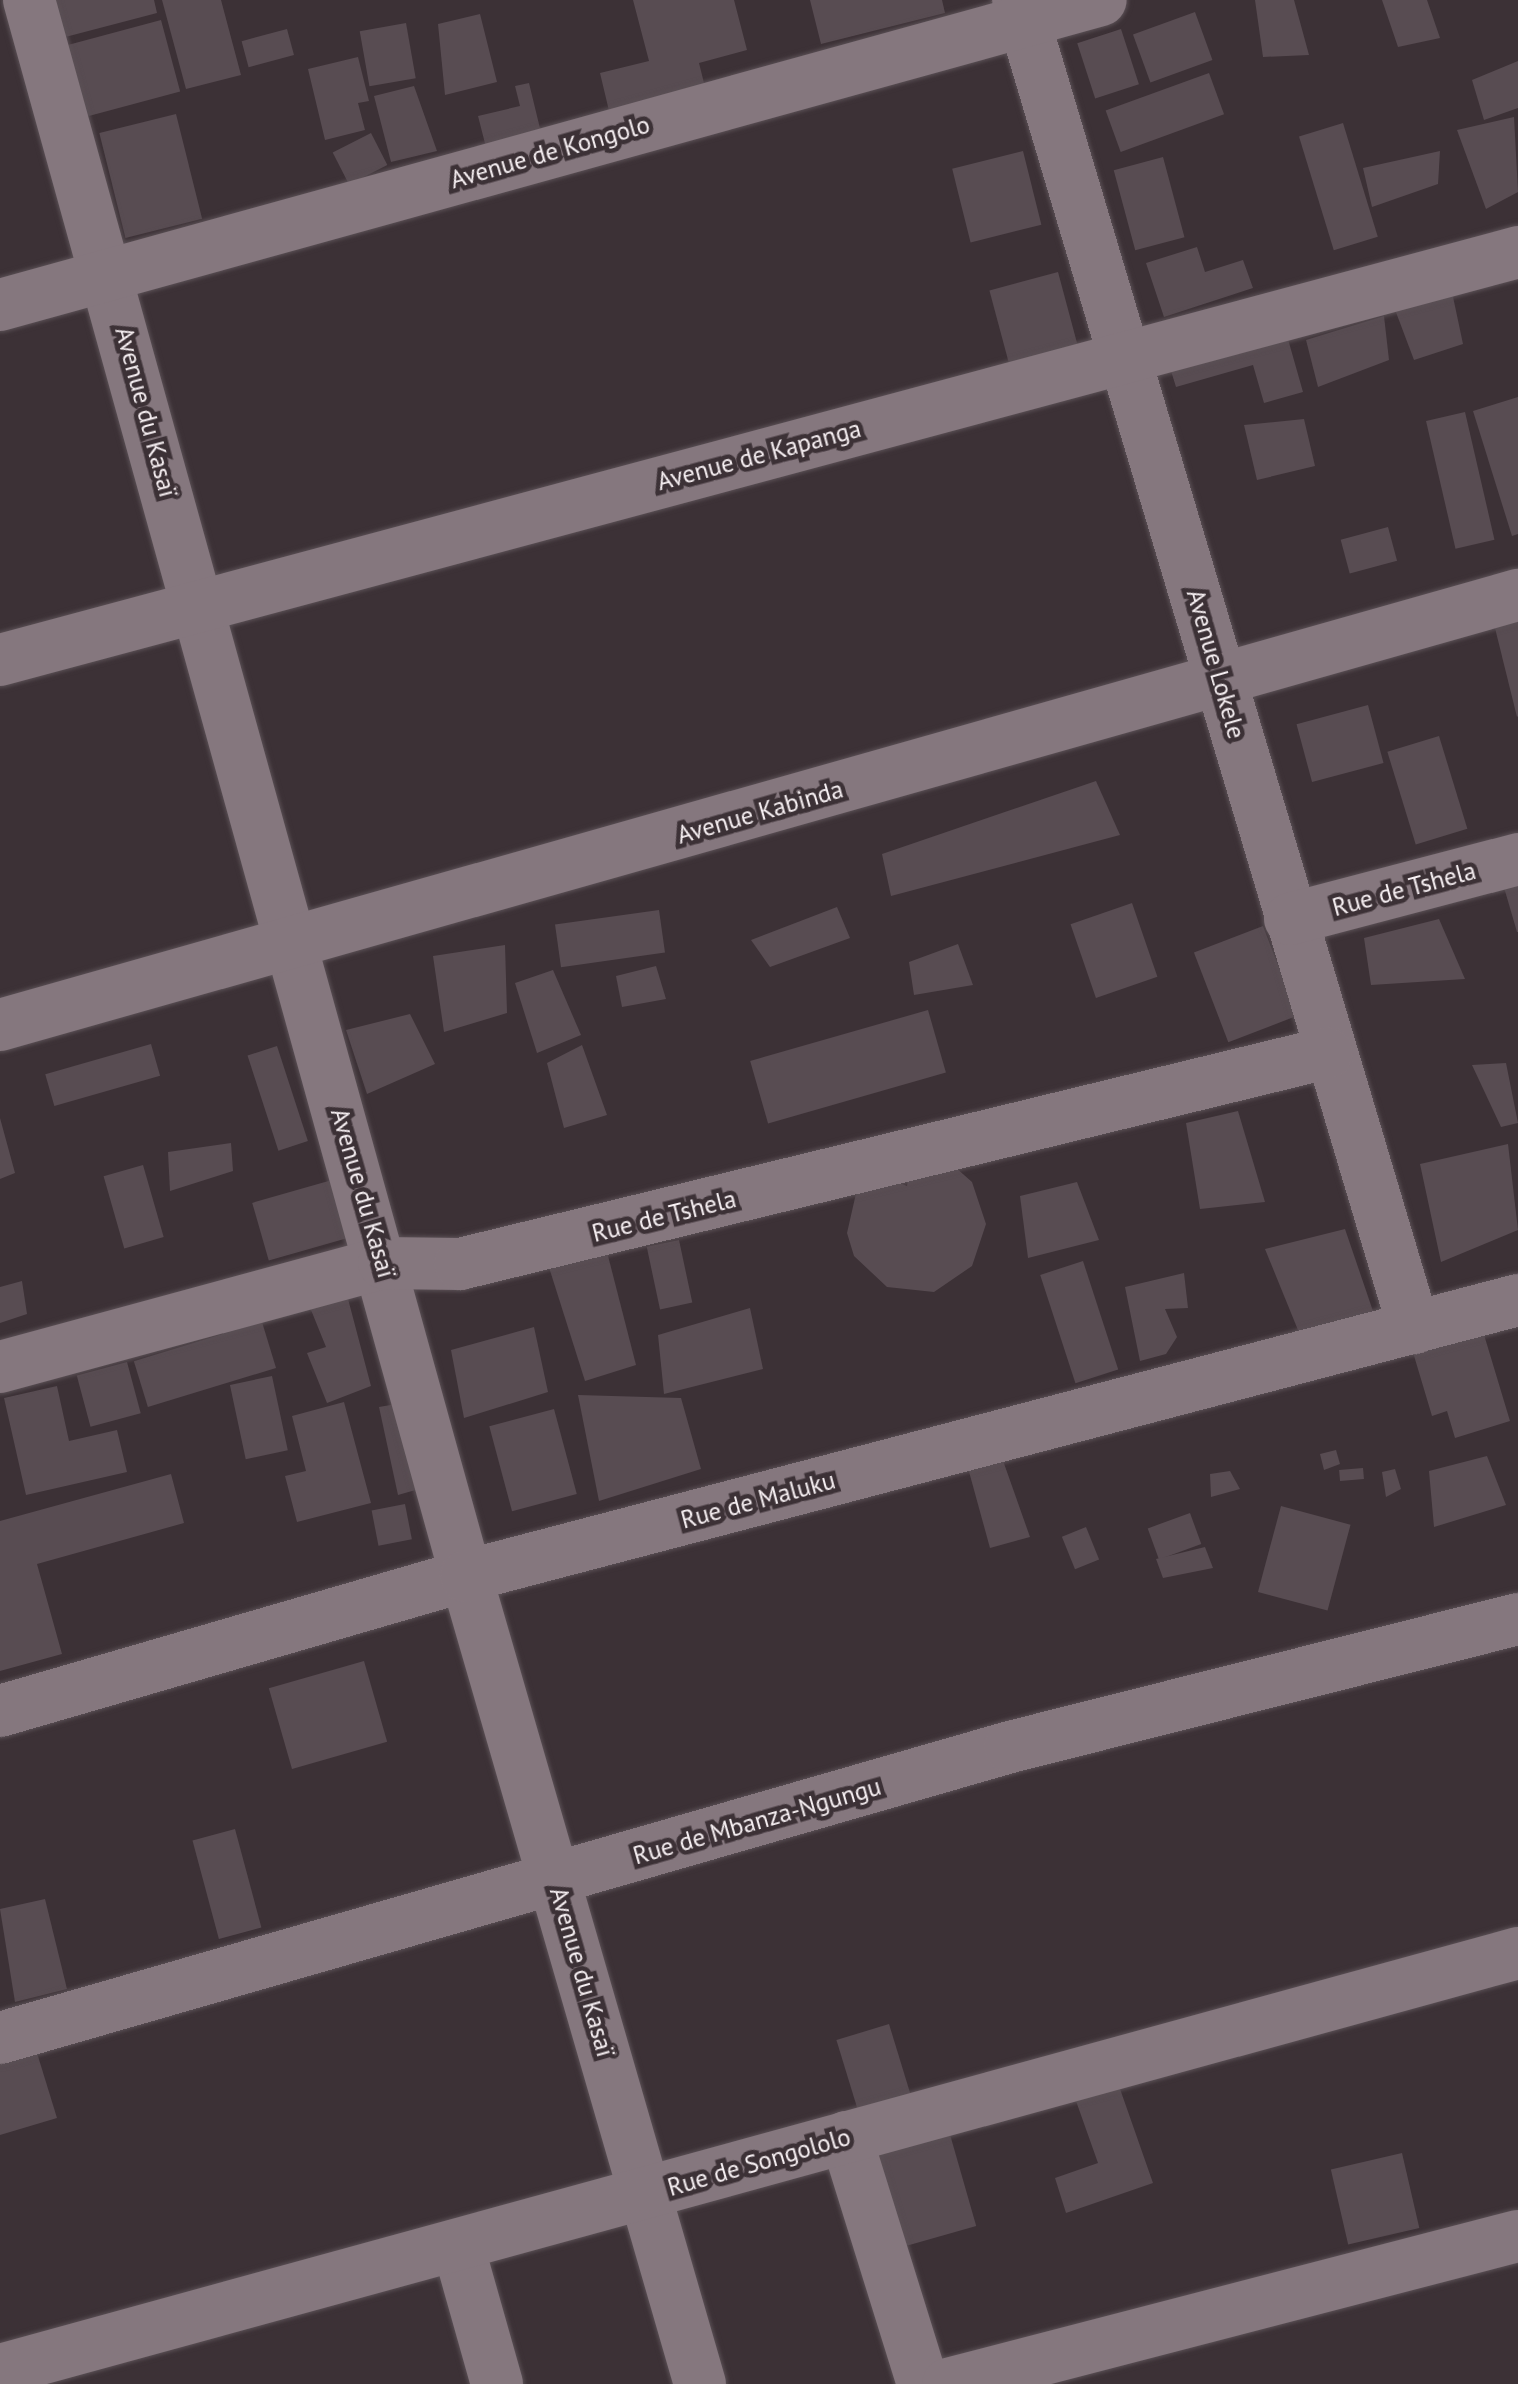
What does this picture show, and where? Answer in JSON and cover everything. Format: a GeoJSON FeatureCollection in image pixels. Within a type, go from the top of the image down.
{"type":"FeatureCollection","features":[{"type":"Feature","properties":{"kind":"street","name":"Avenue du Kasaï"},"geometry":{"type":"LineString","coordinates":[[29,0],[109,275],[289,943],[384,1262],[466,1576],[700,2384]]}},
{"type":"Feature","properties":{"kind":"street","name":"Avenue de Kongolo"},"geometry":{"type":"LineString","coordinates":[[0,305],[1021,10],[1100,0]]}},
{"type":"Feature","properties":{"kind":"street","name":"Avenue Lokele"},"geometry":{"type":"LineString","coordinates":[[1021,10],[1129,355],[1328,1053],[1414,1328]]}},
{"type":"Feature","properties":{"kind":"street","name":"Avenue de Kapanga"},"geometry":{"type":"LineString","coordinates":[[0,660],[1518,252]]}},
{"type":"Feature","properties":{"kind":"street","name":"Avenue Kabinda"},"geometry":{"type":"LineString","coordinates":[[0,1025],[1220,684],[1518,595]]}},
{"type":"Feature","properties":{"kind":"street","name":"Rue de Tshela"},"geometry":{"type":"LineString","coordinates":[[1290,919],[1518,860]]}},
{"type":"Feature","properties":{"kind":"street","name":"Rue de Tshela"},"geometry":{"type":"LineString","coordinates":[[0,1367],[384,1262],[478,1260],[1328,1053]]}},
{"type":"Feature","properties":{"kind":"street","name":"Rue de Maluku"},"geometry":{"type":"LineString","coordinates":[[0,1711],[466,1576],[1518,1300]]}},
{"type":"Feature","properties":{"kind":"street","name":"Rue de Mbanza-Ngungu"},"geometry":{"type":"LineString","coordinates":[[0,2038],[1010,1748],[1518,1619]]}},
{"type":"Feature","properties":{"kind":"street","name":"Rue de Songololo"},"geometry":{"type":"LineString","coordinates":[[0,2370],[1518,1953]]}},
{"type":"Feature","properties":{"kind":"street"},"geometry":{"type":"LineString","coordinates":[[846,2137],[923,2384]]}},
{"type":"Feature","properties":{"kind":"street"},"geometry":{"type":"LineString","coordinates":[[948,2384],[1518,2236]]}},
{"type":"Feature","properties":{"kind":"street"},"geometry":{"type":"LineString","coordinates":[[458,2246],[497,2384]]}},
{"type":"Feature","properties":{"kind":"building"},"geometry":{"type":"Polygon","coordinates":[[[44,0],[154,0],[157,13],[54,40],[44,0]]]}},
{"type":"Feature","properties":{"kind":"building"},"geometry":{"type":"Polygon","coordinates":[[[162,0],[221,0],[241,75],[186,89],[162,0]]]}},
{"type":"Feature","properties":{"kind":"building"},"geometry":{"type":"Polygon","coordinates":[[[633,0],[734,0],[747,50],[699,63],[706,91],[610,115],[600,73],[649,61],[633,0]]]}},
{"type":"Feature","properties":{"kind":"building"},"geometry":{"type":"Polygon","coordinates":[[[810,0],[942,0],[945,13],[821,44],[810,0]]]}},
{"type":"Feature","properties":{"kind":"building"},"geometry":{"type":"Polygon","coordinates":[[[1255,0],[1294,0],[1309,55],[1263,57],[1255,0]]]}},
{"type":"Feature","properties":{"kind":"building"},"geometry":{"type":"Polygon","coordinates":[[[1382,0],[1427,0],[1440,38],[1398,47],[1382,0]]]}},
{"type":"Feature","properties":{"kind":"building"},"geometry":{"type":"Polygon","coordinates":[[[1195,12],[1212,60],[1150,82],[1133,35],[1195,12]]]}},
{"type":"Feature","properties":{"kind":"building"},"geometry":{"type":"Polygon","coordinates":[[[480,14],[497,82],[445,95],[438,24],[480,14]]]}},
{"type":"Feature","properties":{"kind":"building"},"geometry":{"type":"Polygon","coordinates":[[[161,20],[180,91],[76,119],[57,48],[161,20]]]}},
{"type":"Feature","properties":{"kind":"building"},"geometry":{"type":"Polygon","coordinates":[[[406,23],[416,78],[369,86],[360,31],[406,23]]]}},
{"type":"Feature","properties":{"kind":"building"},"geometry":{"type":"Polygon","coordinates":[[[287,29],[294,55],[249,67],[242,41],[287,29]]]}},
{"type":"Feature","properties":{"kind":"building"},"geometry":{"type":"Polygon","coordinates":[[[1121,29],[1139,84],[1095,98],[1077,43],[1121,29]]]}},
{"type":"Feature","properties":{"kind":"building"},"geometry":{"type":"Polygon","coordinates":[[[358,57],[369,101],[358,103],[365,130],[325,140],[308,69],[358,57]]]}},
{"type":"Feature","properties":{"kind":"building"},"geometry":{"type":"Polygon","coordinates":[[[1518,61],[1518,108],[1484,120],[1472,80],[1518,61]]]}},
{"type":"Feature","properties":{"kind":"building"},"geometry":{"type":"Polygon","coordinates":[[[1209,73],[1224,114],[1121,152],[1106,111],[1209,73]]]}},
{"type":"Feature","properties":{"kind":"building"},"geometry":{"type":"Polygon","coordinates":[[[529,83],[545,149],[490,163],[478,116],[520,106],[515,86],[529,83]]]}},
{"type":"Feature","properties":{"kind":"building"},"geometry":{"type":"Polygon","coordinates":[[[414,86],[437,151],[391,162],[374,96],[414,86]]]}},
{"type":"Feature","properties":{"kind":"building"},"geometry":{"type":"Polygon","coordinates":[[[176,114],[202,219],[125,238],[99,133],[176,114]]]}},
{"type":"Feature","properties":{"kind":"building"},"geometry":{"type":"Polygon","coordinates":[[[1514,117],[1518,192],[1486,209],[1457,130],[1514,117]]]}},
{"type":"Feature","properties":{"kind":"building"},"geometry":{"type":"Polygon","coordinates":[[[1343,123],[1378,237],[1334,250],[1299,136],[1343,123]]]}},
{"type":"Feature","properties":{"kind":"building"},"geometry":{"type":"Polygon","coordinates":[[[371,133],[387,165],[349,185],[333,153],[371,133]]]}},
{"type":"Feature","properties":{"kind":"building"},"geometry":{"type":"Polygon","coordinates":[[[1023,151],[1041,225],[971,242],[952,169],[1023,151]]]}},
{"type":"Feature","properties":{"kind":"building"},"geometry":{"type":"Polygon","coordinates":[[[1440,151],[1438,184],[1372,207],[1363,168],[1440,151]]]}},
{"type":"Feature","properties":{"kind":"building"},"geometry":{"type":"Polygon","coordinates":[[[1163,157],[1184,237],[1135,250],[1114,170],[1163,157]]]}},
{"type":"Feature","properties":{"kind":"building"},"geometry":{"type":"Polygon","coordinates":[[[1197,247],[1205,272],[1243,260],[1253,288],[1164,317],[1146,263],[1197,247]]]}},
{"type":"Feature","properties":{"kind":"building"},"geometry":{"type":"Polygon","coordinates":[[[1058,272],[1083,364],[1014,382],[989,290],[1058,272]]]}},
{"type":"Feature","properties":{"kind":"building"},"geometry":{"type":"Polygon","coordinates":[[[1452,292],[1463,344],[1414,360],[1394,307],[1452,292]]]}},
{"type":"Feature","properties":{"kind":"building"},"geometry":{"type":"Polygon","coordinates":[[[1384,316],[1389,360],[1318,387],[1306,340],[1384,316]]]}},
{"type":"Feature","properties":{"kind":"building"},"geometry":{"type":"Polygon","coordinates":[[[1284,325],[1303,392],[1264,403],[1253,365],[1176,387],[1167,358],[1284,325]]]}},
{"type":"Feature","properties":{"kind":"building"},"geometry":{"type":"Polygon","coordinates":[[[1518,397],[1518,534],[1512,536],[1473,411],[1518,397]]]}},
{"type":"Feature","properties":{"kind":"building"},"geometry":{"type":"Polygon","coordinates":[[[1465,412],[1494,540],[1455,549],[1426,421],[1465,412]]]}},
{"type":"Feature","properties":{"kind":"building"},"geometry":{"type":"Polygon","coordinates":[[[1304,419],[1315,466],[1257,480],[1244,425],[1304,419]]]}},
{"type":"Feature","properties":{"kind":"building"},"geometry":{"type":"Polygon","coordinates":[[[1388,527],[1397,561],[1350,573],[1341,540],[1388,527]]]}},
{"type":"Feature","properties":{"kind":"building"},"geometry":{"type":"Polygon","coordinates":[[[1518,614],[1518,716],[1517,717],[1493,620],[1518,614]]]}},
{"type":"Feature","properties":{"kind":"building"},"geometry":{"type":"Polygon","coordinates":[[[1368,705],[1384,763],[1312,782],[1297,724],[1368,705]]]}},
{"type":"Feature","properties":{"kind":"building"},"geometry":{"type":"Polygon","coordinates":[[[1439,736],[1467,829],[1416,845],[1387,752],[1439,736]]]}},
{"type":"Feature","properties":{"kind":"building"},"geometry":{"type":"Polygon","coordinates":[[[1096,781],[1120,835],[891,896],[882,854],[1096,781]]]}},
{"type":"Feature","properties":{"kind":"building"},"geometry":{"type":"Polygon","coordinates":[[[1518,882],[1518,932],[1517,932],[1503,884],[1518,882]]]}},
{"type":"Feature","properties":{"kind":"building"},"geometry":{"type":"Polygon","coordinates":[[[1132,903],[1157,977],[1096,998],[1071,924],[1132,903]]]}},
{"type":"Feature","properties":{"kind":"building"},"geometry":{"type":"Polygon","coordinates":[[[837,907],[850,938],[770,967],[751,940],[837,907]]]}},
{"type":"Feature","properties":{"kind":"building"},"geometry":{"type":"Polygon","coordinates":[[[659,910],[665,953],[561,967],[555,925],[659,910]]]}},
{"type":"Feature","properties":{"kind":"building"},"geometry":{"type":"Polygon","coordinates":[[[1439,919],[1465,979],[1371,985],[1364,938],[1439,919]]]}},
{"type":"Feature","properties":{"kind":"building"},"geometry":{"type":"Polygon","coordinates":[[[1263,926],[1297,1016],[1228,1042],[1194,953],[1263,926]]]}},
{"type":"Feature","properties":{"kind":"building"},"geometry":{"type":"Polygon","coordinates":[[[958,944],[973,985],[914,995],[909,962],[958,944]]]}},
{"type":"Feature","properties":{"kind":"building"},"geometry":{"type":"Polygon","coordinates":[[[505,945],[507,1013],[444,1032],[433,956],[505,945]]]}},
{"type":"Feature","properties":{"kind":"building"},"geometry":{"type":"Polygon","coordinates":[[[656,966],[666,999],[622,1007],[616,976],[656,966]]]}},
{"type":"Feature","properties":{"kind":"building"},"geometry":{"type":"Polygon","coordinates":[[[553,970],[581,1035],[537,1053],[515,983],[553,970]]]}},
{"type":"Feature","properties":{"kind":"building"},"geometry":{"type":"Polygon","coordinates":[[[928,1010],[946,1072],[768,1123],[750,1061],[928,1010]]]}},
{"type":"Feature","properties":{"kind":"building"},"geometry":{"type":"Polygon","coordinates":[[[410,1014],[435,1064],[367,1094],[346,1030],[410,1014]]]}},
{"type":"Feature","properties":{"kind":"building"},"geometry":{"type":"Polygon","coordinates":[[[151,1044],[160,1076],[54,1106],[45,1074],[151,1044]]]}},
{"type":"Feature","properties":{"kind":"building"},"geometry":{"type":"Polygon","coordinates":[[[582,1045],[607,1115],[564,1128],[547,1063],[582,1045]]]}},
{"type":"Feature","properties":{"kind":"building"},"geometry":{"type":"Polygon","coordinates":[[[277,1046],[308,1141],[278,1151],[248,1056],[277,1046]]]}},
{"type":"Feature","properties":{"kind":"building"},"geometry":{"type":"Polygon","coordinates":[[[1506,1063],[1518,1123],[1501,1127],[1472,1065],[1506,1063]]]}},
{"type":"Feature","properties":{"kind":"building"},"geometry":{"type":"Polygon","coordinates":[[[1238,1111],[1265,1202],[1200,1209],[1186,1123],[1238,1111]]]}},
{"type":"Feature","properties":{"kind":"building"},"geometry":{"type":"Polygon","coordinates":[[[0,1118],[15,1173],[0,1179],[0,1118]]]}},
{"type":"Feature","properties":{"kind":"building"},"geometry":{"type":"Polygon","coordinates":[[[231,1143],[233,1171],[170,1191],[168,1152],[231,1143]]]}},
{"type":"Feature","properties":{"kind":"building"},"geometry":{"type":"Polygon","coordinates":[[[1508,1144],[1518,1230],[1441,1262],[1420,1164],[1508,1144]]]}},
{"type":"Feature","properties":{"kind":"building"},"geometry":{"type":"Polygon","coordinates":[[[912,1155],[955,1167],[972,1182],[986,1224],[972,1266],[934,1292],[887,1287],[854,1256],[847,1233],[857,1189],[871,1171],[907,1186],[912,1155]]]}},
{"type":"Feature","properties":{"kind":"building"},"geometry":{"type":"Polygon","coordinates":[[[143,1165],[164,1237],[124,1248],[104,1176],[143,1165]]]}},
{"type":"Feature","properties":{"kind":"building"},"geometry":{"type":"Polygon","coordinates":[[[332,1180],[349,1238],[269,1261],[252,1203],[332,1180]]]}},
{"type":"Feature","properties":{"kind":"building"},"geometry":{"type":"Polygon","coordinates":[[[1077,1182],[1099,1240],[1028,1258],[1020,1196],[1077,1182]]]}},
{"type":"Feature","properties":{"kind":"building"},"geometry":{"type":"Polygon","coordinates":[[[1345,1229],[1375,1317],[1300,1335],[1265,1249],[1345,1229]]]}},
{"type":"Feature","properties":{"kind":"building"},"geometry":{"type":"Polygon","coordinates":[[[679,1240],[692,1303],[660,1309],[647,1247],[679,1240]]]}},
{"type":"Feature","properties":{"kind":"building"},"geometry":{"type":"Polygon","coordinates":[[[606,1248],[636,1365],[585,1381],[547,1261],[606,1248]]]}},
{"type":"Feature","properties":{"kind":"building"},"geometry":{"type":"Polygon","coordinates":[[[1083,1261],[1118,1369],[1075,1383],[1040,1275],[1083,1261]]]}},
{"type":"Feature","properties":{"kind":"building"},"geometry":{"type":"Polygon","coordinates":[[[1184,1273],[1188,1308],[1165,1309],[1177,1337],[1166,1354],[1140,1361],[1125,1287],[1184,1273]]]}},
{"type":"Feature","properties":{"kind":"building"},"geometry":{"type":"Polygon","coordinates":[[[22,1281],[27,1314],[0,1323],[0,1287],[22,1281]]]}},
{"type":"Feature","properties":{"kind":"building"},"geometry":{"type":"Polygon","coordinates":[[[347,1295],[371,1386],[327,1403],[307,1353],[326,1347],[309,1305],[347,1295]]]}},
{"type":"Feature","properties":{"kind":"building"},"geometry":{"type":"Polygon","coordinates":[[[750,1308],[763,1369],[664,1394],[658,1335],[750,1308]]]}},
{"type":"Feature","properties":{"kind":"building"},"geometry":{"type":"Polygon","coordinates":[[[262,1322],[276,1368],[148,1407],[134,1361],[262,1322]]]}},
{"type":"Feature","properties":{"kind":"building"},"geometry":{"type":"Polygon","coordinates":[[[534,1327],[548,1392],[464,1418],[451,1350],[534,1327]]]}},
{"type":"Feature","properties":{"kind":"building"},"geometry":{"type":"Polygon","coordinates":[[[1482,1328],[1510,1421],[1455,1438],[1447,1411],[1432,1416],[1412,1349],[1482,1328]]]}},
{"type":"Feature","properties":{"kind":"building"},"geometry":{"type":"Polygon","coordinates":[[[127,1362],[141,1413],[90,1427],[77,1375],[127,1362]]]}},
{"type":"Feature","properties":{"kind":"building"},"geometry":{"type":"Polygon","coordinates":[[[272,1376],[288,1450],[246,1459],[230,1385],[272,1376]]]}},
{"type":"Feature","properties":{"kind":"building"},"geometry":{"type":"Polygon","coordinates":[[[57,1386],[69,1441],[117,1430],[127,1472],[26,1495],[4,1398],[57,1386]]]}},
{"type":"Feature","properties":{"kind":"building"},"geometry":{"type":"Polygon","coordinates":[[[578,1395],[681,1398],[701,1469],[599,1501],[578,1395]]]}},
{"type":"Feature","properties":{"kind":"building"},"geometry":{"type":"Polygon","coordinates":[[[344,1402],[371,1503],[297,1522],[285,1476],[306,1471],[292,1416],[344,1402]]]}},
{"type":"Feature","properties":{"kind":"building"},"geometry":{"type":"Polygon","coordinates":[[[402,1403],[426,1487],[398,1495],[379,1407],[402,1403]]]}},
{"type":"Feature","properties":{"kind":"building"},"geometry":{"type":"Polygon","coordinates":[[[554,1409],[577,1494],[512,1511],[489,1426],[554,1409]]]}},
{"type":"Feature","properties":{"kind":"building"},"geometry":{"type":"Polygon","coordinates":[[[1336,1450],[1340,1464],[1324,1470],[1320,1454],[1336,1450]]]}},
{"type":"Feature","properties":{"kind":"building"},"geometry":{"type":"Polygon","coordinates":[[[1001,1455],[1030,1537],[990,1548],[968,1468],[1001,1455]]]}},
{"type":"Feature","properties":{"kind":"building"},"geometry":{"type":"Polygon","coordinates":[[[1487,1456],[1506,1505],[1434,1527],[1429,1471],[1487,1456]]]}},
{"type":"Feature","properties":{"kind":"building"},"geometry":{"type":"Polygon","coordinates":[[[1363,1468],[1364,1479],[1340,1481],[1339,1470],[1363,1468]]]}},
{"type":"Feature","properties":{"kind":"building"},"geometry":{"type":"Polygon","coordinates":[[[1395,1469],[1401,1489],[1386,1497],[1382,1472],[1395,1469]]]}},
{"type":"Feature","properties":{"kind":"building"},"geometry":{"type":"Polygon","coordinates":[[[1230,1471],[1240,1489],[1211,1497],[1210,1474],[1230,1471]]]}},
{"type":"Feature","properties":{"kind":"building"},"geometry":{"type":"Polygon","coordinates":[[[171,1474],[184,1523],[37,1564],[62,1654],[0,1671],[0,1521],[171,1474]]]}},
{"type":"Feature","properties":{"kind":"building"},"geometry":{"type":"Polygon","coordinates":[[[405,1504],[412,1539],[378,1546],[372,1510],[405,1504]]]}},
{"type":"Feature","properties":{"kind":"building"},"geometry":{"type":"Polygon","coordinates":[[[1281,1506],[1351,1525],[1328,1611],[1258,1592],[1281,1506]]]}},
{"type":"Feature","properties":{"kind":"building"},"geometry":{"type":"Polygon","coordinates":[[[1190,1513],[1201,1544],[1159,1559],[1148,1528],[1190,1513]]]}},
{"type":"Feature","properties":{"kind":"building"},"geometry":{"type":"Polygon","coordinates":[[[1086,1527],[1099,1559],[1075,1569],[1062,1537],[1086,1527]]]}},
{"type":"Feature","properties":{"kind":"building"},"geometry":{"type":"Polygon","coordinates":[[[1205,1547],[1213,1568],[1163,1578],[1156,1559],[1205,1547]]]}},
{"type":"Feature","properties":{"kind":"building"},"geometry":{"type":"Polygon","coordinates":[[[364,1661],[387,1742],[292,1769],[269,1688],[364,1661]]]}},
{"type":"Feature","properties":{"kind":"building"},"geometry":{"type":"Polygon","coordinates":[[[235,1829],[261,1928],[219,1939],[192,1840],[235,1829]]]}},
{"type":"Feature","properties":{"kind":"building"},"geometry":{"type":"Polygon","coordinates":[[[45,1899],[67,1989],[15,2002],[0,1909],[45,1899]]]}},
{"type":"Feature","properties":{"kind":"building"},"geometry":{"type":"Polygon","coordinates":[[[889,2024],[911,2095],[858,2111],[836,2040],[889,2024]]]}},
{"type":"Feature","properties":{"kind":"building"},"geometry":{"type":"Polygon","coordinates":[[[33,2040],[57,2118],[0,2135],[0,2050],[33,2040]]]}},
{"type":"Feature","properties":{"kind":"building"},"geometry":{"type":"Polygon","coordinates":[[[1119,2086],[1153,2183],[1066,2213],[1055,2178],[1098,2163],[1076,2101],[1119,2086]]]}},
{"type":"Feature","properties":{"kind":"building"},"geometry":{"type":"Polygon","coordinates":[[[947,2124],[976,2226],[904,2247],[875,2145],[947,2124]]]}},
{"type":"Feature","properties":{"kind":"building"},"geometry":{"type":"Polygon","coordinates":[[[1402,2153],[1419,2228],[1348,2244],[1331,2169],[1402,2153]]]}}]}
